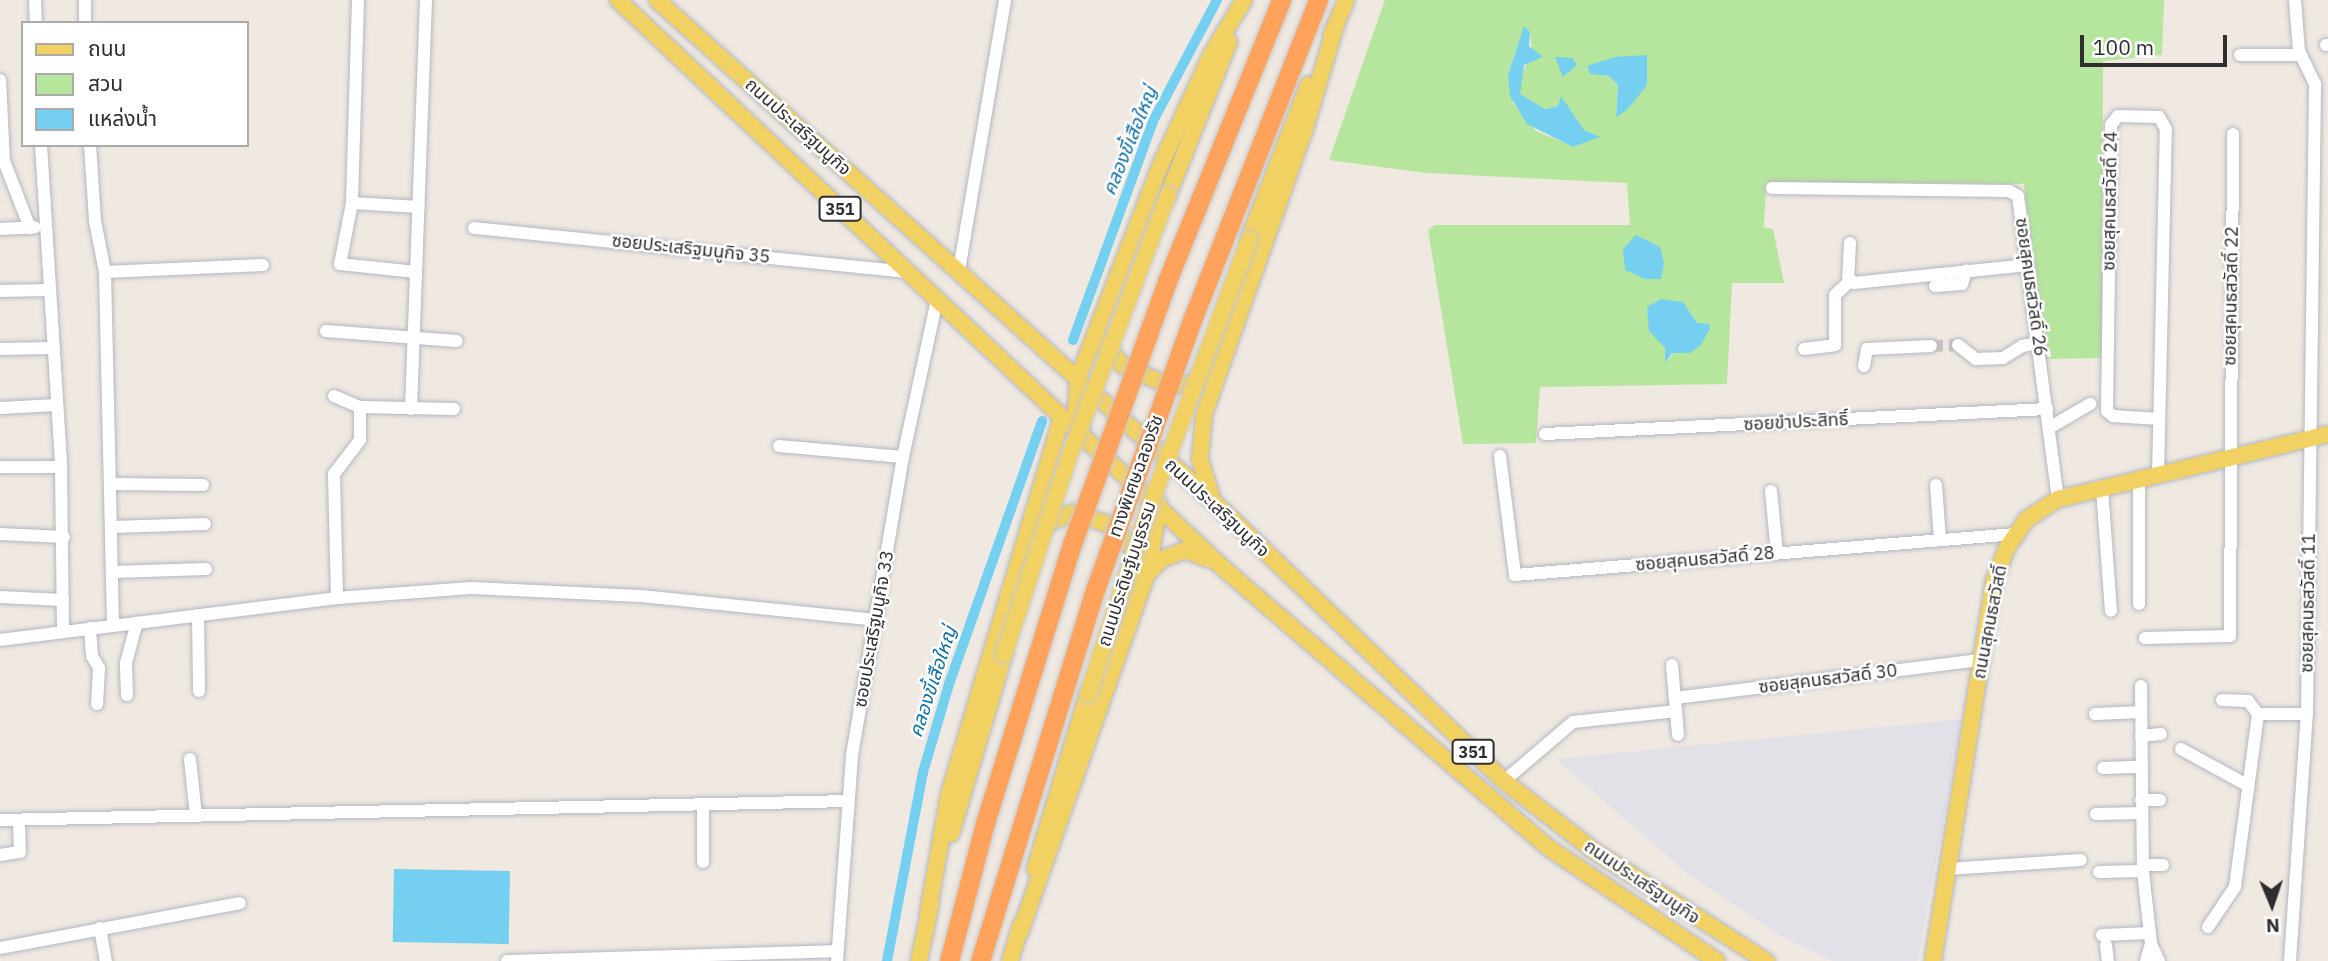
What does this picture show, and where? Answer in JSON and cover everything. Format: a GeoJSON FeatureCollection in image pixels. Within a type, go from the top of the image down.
{"type":"FeatureCollection","features":[{"type":"Feature","properties":{"kind":"highway"},"geometry":{"type":"LineString","coordinates":[[949,961],[985,823],[1072,544],[1167,281],[1281,0]]}},
{"type":"Feature","properties":{"kind":"highway","name":"ทางพิเศษฉลองรัช"},"geometry":{"type":"LineString","coordinates":[[981,961],[1109,550],[1194,315],[1318,0]]}},
{"type":"Feature","properties":{"kind":"main road","name":"ถนนประเสริฐมนูกิจ"},"geometry":{"type":"LineString","coordinates":[[618,0],[1222,567],[1549,848],[1717,961]]}},
{"type":"Feature","properties":{"kind":"main road","name":"ถนนประเสริฐมนูกิจ"},"geometry":{"type":"LineString","coordinates":[[657,0],[959,270],[1153,450],[1213,501],[1504,780],[1593,850],[1766,961]]}},
{"type":"Feature","properties":{"kind":"main road"},"geometry":{"type":"LineString","coordinates":[[928,913],[1004,655],[1068,460],[1168,195],[1246,0]]}},
{"type":"Feature","properties":{"kind":"main road"},"geometry":{"type":"LineString","coordinates":[[1085,441],[1076,409],[1079,379],[1160,166],[1211,55],[1246,0]]}},
{"type":"Feature","properties":{"kind":"main road","name":"ถนนประดิษฐ์มนูธรรม"},"geometry":{"type":"LineString","coordinates":[[1010,961],[1088,694],[1151,503],[1249,239],[1346,0]]}},
{"type":"Feature","properties":{"kind":"main road"},"geometry":{"type":"LineString","coordinates":[[1213,501],[1201,465],[1200,435],[1221,362],[1304,132],[1335,28]]}},
{"type":"Feature","properties":{"kind":"main road"},"geometry":{"type":"LineString","coordinates":[[1102,322],[1104,343],[1110,355],[1144,377],[1186,385],[1205,377],[1221,362]]}},
{"type":"Feature","properties":{"kind":"main road"},"geometry":{"type":"LineString","coordinates":[[919,961],[949,794],[1062,418]]}},
{"type":"Feature","properties":{"kind":"main road","name":"ถนนสุคนธสวัสดิ์"},"geometry":{"type":"LineString","coordinates":[[1933,961],[1994,581],[2016,534],[2035,510],[2058,499],[2328,434]]}},
{"type":"Feature","properties":{"kind":"main road"},"geometry":{"type":"LineString","coordinates":[[1019,935],[1145,582],[1158,509],[1153,450]]}},
{"type":"Feature","properties":{"kind":"main road"},"geometry":{"type":"LineString","coordinates":[[1021,554],[1033,533],[1049,519],[1072,513],[1090,516],[1123,536],[1133,548],[1145,582]]}},
{"type":"Feature","properties":{"kind":"main road"},"geometry":{"type":"LineString","coordinates":[[1145,582],[1163,559],[1185,550],[1222,567]]}},
{"type":"Feature","properties":{"kind":"street"},"geometry":{"type":"LineString","coordinates":[[35,0],[36,21]]}},
{"type":"Feature","properties":{"kind":"street"},"geometry":{"type":"LineString","coordinates":[[85,0],[85,21]]}},
{"type":"Feature","properties":{"kind":"street"},"geometry":{"type":"LineString","coordinates":[[358,0],[352,203],[340,264],[416,272]]}},
{"type":"Feature","properties":{"kind":"street"},"geometry":{"type":"LineString","coordinates":[[411,409],[426,0]]}},
{"type":"Feature","properties":{"kind":"street"},"geometry":{"type":"LineString","coordinates":[[959,270],[1004,0]]}},
{"type":"Feature","properties":{"kind":"street"},"geometry":{"type":"LineString","coordinates":[[2240,55],[2300,55],[2295,0]]}},
{"type":"Feature","properties":{"kind":"street","name":"ซอยสุคนธสวัสดิ์ 11"},"geometry":{"type":"LineString","coordinates":[[2290,961],[2307,715],[2315,84],[2300,55]]}},
{"type":"Feature","properties":{"kind":"street"},"geometry":{"type":"LineString","coordinates":[[0,80],[2,161],[30,228]]}},
{"type":"Feature","properties":{"kind":"street","name":"ซอยสุคนธสวัสดิ์ 24"},"geometry":{"type":"LineString","coordinates":[[2158,475],[2166,129],[2159,117],[2119,116],[2111,125],[2107,411],[2113,416],[2159,419]]}},
{"type":"Feature","properties":{"kind":"street","name":"ซอยสุคนธสวัสดิ์ 22"},"geometry":{"type":"LineString","coordinates":[[2145,638],[2230,636],[2228,459],[2233,134]]}},
{"type":"Feature","properties":{"kind":"street"},"geometry":{"type":"LineString","coordinates":[[41,147],[61,467],[64,537],[63,632]]}},
{"type":"Feature","properties":{"kind":"street"},"geometry":{"type":"LineString","coordinates":[[90,147],[94,222],[105,272],[113,484],[113,625]]}},
{"type":"Feature","properties":{"kind":"street","name":"ซอยสุคนธสวัสดิ์ 26"},"geometry":{"type":"LineString","coordinates":[[1772,188],[2015,192],[2028,265],[2058,499]]}},
{"type":"Feature","properties":{"kind":"street"},"geometry":{"type":"LineString","coordinates":[[352,203],[419,207]]}},
{"type":"Feature","properties":{"kind":"street"},"geometry":{"type":"LineString","coordinates":[[0,229],[45,227]]}},
{"type":"Feature","properties":{"kind":"street","name":"ซอยประเสริฐมนูกิจ 35"},"geometry":{"type":"LineString","coordinates":[[474,228],[907,272]]}},
{"type":"Feature","properties":{"kind":"street"},"geometry":{"type":"LineString","coordinates":[[1850,243],[1850,281]]}},
{"type":"Feature","properties":{"kind":"street"},"geometry":{"type":"LineString","coordinates":[[105,272],[263,265]]}},
{"type":"Feature","properties":{"kind":"street"},"geometry":{"type":"LineString","coordinates":[[1804,349],[1835,345],[1835,295],[1850,281],[2028,265]]}},
{"type":"Feature","properties":{"kind":"street"},"geometry":{"type":"LineString","coordinates":[[1936,286],[1962,284],[1966,271]]}},
{"type":"Feature","properties":{"kind":"street"},"geometry":{"type":"LineString","coordinates":[[0,291],[49,290]]}},
{"type":"Feature","properties":{"kind":"street","name":"ซอยประเสริฐมนูกิจ 33"},"geometry":{"type":"LineString","coordinates":[[836,956],[848,801],[903,457],[937,300]]}},
{"type":"Feature","properties":{"kind":"street"},"geometry":{"type":"LineString","coordinates":[[326,331],[457,341]]}},
{"type":"Feature","properties":{"kind":"street"},"geometry":{"type":"LineString","coordinates":[[1958,345],[1976,359],[2003,359],[2022,346],[2038,343]]}},
{"type":"Feature","properties":{"kind":"street"},"geometry":{"type":"LineString","coordinates":[[1864,366],[1867,349],[1931,346]]}},
{"type":"Feature","properties":{"kind":"street"},"geometry":{"type":"LineString","coordinates":[[0,349],[52,348]]}},
{"type":"Feature","properties":{"kind":"street"},"geometry":{"type":"LineString","coordinates":[[334,396],[360,407],[454,409]]}},
{"type":"Feature","properties":{"kind":"street"},"geometry":{"type":"LineString","coordinates":[[2049,428],[2090,404]]}},
{"type":"Feature","properties":{"kind":"street"},"geometry":{"type":"LineString","coordinates":[[0,408],[56,405]]}},
{"type":"Feature","properties":{"kind":"street"},"geometry":{"type":"LineString","coordinates":[[337,598],[334,474],[360,440],[360,407]]}},
{"type":"Feature","properties":{"kind":"street","name":"ซอยขำประสิทธิ์"},"geometry":{"type":"LineString","coordinates":[[1545,434],[2047,410]]}},
{"type":"Feature","properties":{"kind":"street"},"geometry":{"type":"LineString","coordinates":[[779,446],[903,457]]}},
{"type":"Feature","properties":{"kind":"street","name":"ซอยสุคนธสวัสดิ์ 28"},"geometry":{"type":"LineString","coordinates":[[1500,456],[1515,575],[2016,534]]}},
{"type":"Feature","properties":{"kind":"street"},"geometry":{"type":"LineString","coordinates":[[0,467],[61,467]]}},
{"type":"Feature","properties":{"kind":"street"},"geometry":{"type":"LineString","coordinates":[[2138,604],[2139,480]]}},
{"type":"Feature","properties":{"kind":"street"},"geometry":{"type":"LineString","coordinates":[[113,484],[203,485]]}},
{"type":"Feature","properties":{"kind":"street"},"geometry":{"type":"LineString","coordinates":[[1936,485],[1940,540]]}},
{"type":"Feature","properties":{"kind":"street"},"geometry":{"type":"LineString","coordinates":[[2102,489],[2111,611]]}},
{"type":"Feature","properties":{"kind":"street"},"geometry":{"type":"LineString","coordinates":[[1771,491],[1777,554]]}},
{"type":"Feature","properties":{"kind":"street"},"geometry":{"type":"LineString","coordinates":[[112,527],[205,524]]}},
{"type":"Feature","properties":{"kind":"street"},"geometry":{"type":"LineString","coordinates":[[0,534],[64,537]]}},
{"type":"Feature","properties":{"kind":"street"},"geometry":{"type":"LineString","coordinates":[[112,572],[206,569]]}},
{"type":"Feature","properties":{"kind":"street"},"geometry":{"type":"LineString","coordinates":[[0,640],[337,598],[471,588],[560,591],[876,620]]}},
{"type":"Feature","properties":{"kind":"street"},"geometry":{"type":"LineString","coordinates":[[0,597],[63,600]]}},
{"type":"Feature","properties":{"kind":"street"},"geometry":{"type":"LineString","coordinates":[[198,615],[198,691]]}},
{"type":"Feature","properties":{"kind":"street"},"geometry":{"type":"LineString","coordinates":[[127,695],[126,663],[137,622]]}},
{"type":"Feature","properties":{"kind":"street"},"geometry":{"type":"LineString","coordinates":[[90,628],[92,656],[99,668],[96,704]]}},
{"type":"Feature","properties":{"kind":"street","name":"ซอยสุคนธสวัสดิ์ 30"},"geometry":{"type":"LineString","coordinates":[[1504,780],[1573,722],[1675,704],[1982,660]]}},
{"type":"Feature","properties":{"kind":"street"},"geometry":{"type":"LineString","coordinates":[[1672,665],[1678,735]]}},
{"type":"Feature","properties":{"kind":"street"},"geometry":{"type":"LineString","coordinates":[[2141,686],[2143,868],[2150,939],[2158,961]]}},
{"type":"Feature","properties":{"kind":"street"},"geometry":{"type":"LineString","coordinates":[[2208,928],[2235,887],[2258,714],[2248,701],[2222,700]]}},
{"type":"Feature","properties":{"kind":"street"},"geometry":{"type":"LineString","coordinates":[[2095,715],[2141,712]]}},
{"type":"Feature","properties":{"kind":"street"},"geometry":{"type":"LineString","coordinates":[[2258,714],[2307,715]]}},
{"type":"Feature","properties":{"kind":"street"},"geometry":{"type":"LineString","coordinates":[[2141,736],[2161,734]]}},
{"type":"Feature","properties":{"kind":"street"},"geometry":{"type":"LineString","coordinates":[[2181,749],[2249,786]]}},
{"type":"Feature","properties":{"kind":"street"},"geometry":{"type":"LineString","coordinates":[[190,759],[196,816]]}},
{"type":"Feature","properties":{"kind":"street"},"geometry":{"type":"LineString","coordinates":[[2103,768],[2141,767]]}},
{"type":"Feature","properties":{"kind":"street"},"geometry":{"type":"LineString","coordinates":[[2096,814],[2141,807],[2160,800]]}},
{"type":"Feature","properties":{"kind":"street"},"geometry":{"type":"LineString","coordinates":[[0,820],[848,801]]}},
{"type":"Feature","properties":{"kind":"street"},"geometry":{"type":"LineString","coordinates":[[703,805],[704,862]]}},
{"type":"Feature","properties":{"kind":"street"},"geometry":{"type":"LineString","coordinates":[[0,855],[20,852],[19,820]]}},
{"type":"Feature","properties":{"kind":"street"},"geometry":{"type":"LineString","coordinates":[[1948,869],[2081,860]]}},
{"type":"Feature","properties":{"kind":"street"},"geometry":{"type":"LineString","coordinates":[[2099,872],[2164,865]]}},
{"type":"Feature","properties":{"kind":"street"},"geometry":{"type":"LineString","coordinates":[[0,948],[240,903]]}},
{"type":"Feature","properties":{"kind":"street"},"geometry":{"type":"LineString","coordinates":[[100,928],[106,961]]}},
{"type":"Feature","properties":{"kind":"street"},"geometry":{"type":"LineString","coordinates":[[2108,961],[2104,940],[2150,939]]}},
{"type":"Feature","properties":{"kind":"street"},"geometry":{"type":"LineString","coordinates":[[2146,961],[2150,939]]}},
{"type":"Feature","properties":{"kind":"street"},"geometry":{"type":"LineString","coordinates":[[507,961],[836,956]]}},
{"type":"Feature","properties":{"kind":"shaded area"},"geometry":{"type":"Polygon","coordinates":[[[1963,719],[1917,961],[1833,961],[1779,935],[1688,874],[1556,759],[1963,719]]]}},
{"type":"Feature","properties":{"kind":"green space"},"geometry":{"type":"Polygon","coordinates":[[[1385,0],[2164,0],[2162,55],[2103,61],[2102,358],[2044,359],[2024,184],[1766,182],[1764,227],[1773,229],[1784,283],[1732,283],[1727,384],[1540,387],[1536,443],[1463,444],[1428,230],[1435,225],[1630,225],[1627,183],[1426,173],[1329,160],[1385,0]],[[1530,32],[1520,37],[1508,75],[1513,103],[1536,131],[1574,147],[1599,137],[1584,130],[1561,97],[1558,106],[1545,109],[1519,94],[1518,82],[1532,52],[1530,32]],[[1638,56],[1587,66],[1590,74],[1609,76],[1618,85],[1616,116],[1638,56]],[[1687,314],[1665,348],[1666,362],[1697,324],[1687,314]]]}},
{"type":"Feature","properties":{"kind":"water"},"geometry":{"type":"Polygon","coordinates":[[[1524,26],[1530,32],[1529,46],[1543,57],[1524,65],[1520,94],[1545,109],[1558,106],[1561,96],[1584,130],[1600,137],[1573,147],[1527,124],[1510,96],[1508,75],[1524,26]]]}},
{"type":"Feature","properties":{"kind":"water"},"geometry":{"type":"Polygon","coordinates":[[[1647,55],[1647,85],[1627,110],[1616,117],[1618,85],[1609,76],[1590,74],[1587,66],[1615,57],[1647,55]]]}},
{"type":"Feature","properties":{"kind":"water"},"geometry":{"type":"Polygon","coordinates":[[[1555,57],[1572,58],[1577,65],[1563,77],[1555,57]]]}},
{"type":"Feature","properties":{"kind":"water"},"geometry":{"type":"Polygon","coordinates":[[[1636,235],[1660,247],[1664,262],[1661,279],[1645,279],[1625,270],[1623,249],[1636,235]]]}},
{"type":"Feature","properties":{"kind":"water"},"geometry":{"type":"Polygon","coordinates":[[[1661,299],[1683,302],[1697,323],[1709,324],[1710,328],[1701,345],[1690,353],[1672,353],[1665,363],[1665,348],[1649,331],[1647,307],[1661,299]]]}},
{"type":"Feature","properties":{"kind":"water"},"geometry":{"type":"Polygon","coordinates":[[[394,869],[510,871],[509,944],[393,942],[394,869]]]}},
{"type":"Feature","properties":{"kind":"waterway","name":"คลองขี้เสือใหญ่"},"geometry":{"type":"LineString","coordinates":[[1073,340],[1153,121],[1217,0]]}},
{"type":"Feature","properties":{"kind":"waterway","name":"คลองขี้เสือใหญ่"},"geometry":{"type":"LineString","coordinates":[[887,961],[923,772],[949,684],[1042,421]]}},
{"type":"Feature","properties":{"kind":"tunnel"},"geometry":{"type":"LineString","coordinates":[[1931,346],[1958,345]]}}]}
